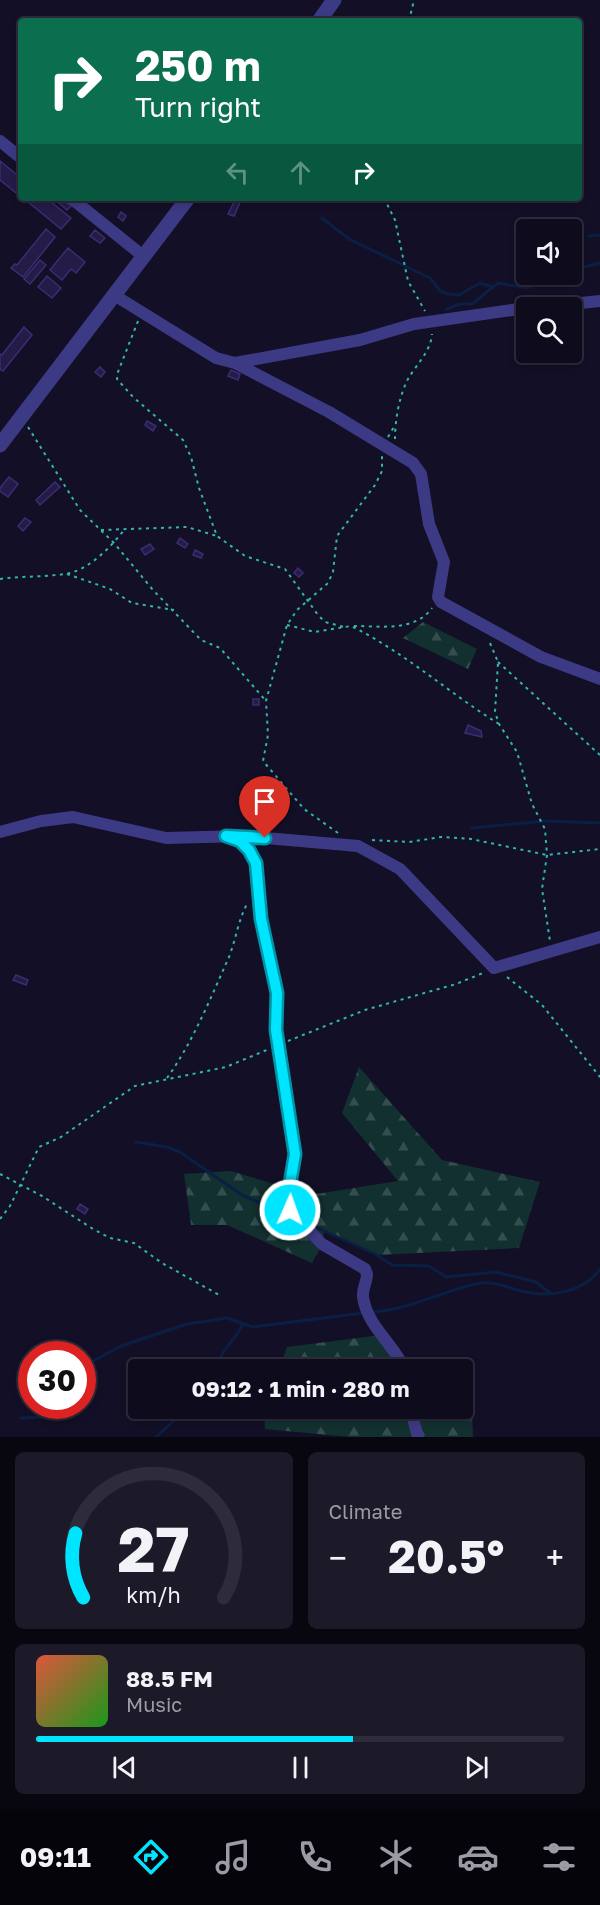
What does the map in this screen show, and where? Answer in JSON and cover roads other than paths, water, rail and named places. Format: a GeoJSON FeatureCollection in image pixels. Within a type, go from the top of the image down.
{"type":"FeatureCollection","features":[{"type":"Feature","properties":{"kind":"street"},"geometry":{"type":"LineString","coordinates":[[321,18],[334,0]]}},
{"type":"Feature","properties":{"kind":"street"},"geometry":{"type":"LineString","coordinates":[[0,141],[18,156]]}},
{"type":"Feature","properties":{"kind":"street"},"geometry":{"type":"LineString","coordinates":[[75,201],[143,256]]}},
{"type":"Feature","properties":{"kind":"street"},"geometry":{"type":"LineString","coordinates":[[0,445],[186,201]]}},
{"type":"Feature","properties":{"kind":"street"},"geometry":{"type":"LineString","coordinates":[[114,295],[216,358],[235,363],[329,412],[413,463],[421,474],[429,524],[444,562],[438,597],[441,602],[541,657],[600,679]]}},
{"type":"Feature","properties":{"kind":"street"},"geometry":{"type":"LineString","coordinates":[[582,303],[600,301]]}},
{"type":"Feature","properties":{"kind":"street"},"geometry":{"type":"LineString","coordinates":[[235,363],[360,340],[414,324],[516,309]]}},
{"type":"Feature","properties":{"kind":"street"},"geometry":{"type":"LineString","coordinates":[[0,832],[41,821],[73,817],[166,838],[226,836],[362,843],[400,869],[494,969],[600,937]]}},
{"type":"Feature","properties":{"kind":"street"},"geometry":{"type":"LineString","coordinates":[[226,836],[240,841],[249,850],[256,863],[261,919],[277,993],[276,1030],[295,1154],[288,1196],[290,1210],[322,1244],[364,1269],[367,1274],[363,1290],[364,1302],[375,1325],[400,1359]]}},
{"type":"Feature","properties":{"kind":"street"},"geometry":{"type":"LineString","coordinates":[[413,1419],[418,1437]]}},
{"type":"Feature","properties":{"kind":"waterway"},"geometry":{"type":"LineString","coordinates":[[322,218],[349,239],[430,278],[440,291],[459,295],[480,283],[493,287]]}},
{"type":"Feature","properties":{"kind":"waterway"},"geometry":{"type":"LineString","coordinates":[[589,236],[600,235]]}},
{"type":"Feature","properties":{"kind":"waterway"},"geometry":{"type":"LineString","coordinates":[[582,268],[600,263]]}},
{"type":"Feature","properties":{"kind":"waterway"},"geometry":{"type":"LineString","coordinates":[[447,309],[460,304],[472,304],[498,283],[527,288],[534,285]]}},
{"type":"Feature","properties":{"kind":"waterway"},"geometry":{"type":"LineString","coordinates":[[472,828],[545,821],[600,823]]}},
{"type":"Feature","properties":{"kind":"waterway"},"geometry":{"type":"LineString","coordinates":[[136,1142],[167,1147],[180,1152],[242,1195],[289,1216]]}},
{"type":"Feature","properties":{"kind":"waterway"},"geometry":{"type":"LineString","coordinates":[[309,1224],[377,1255],[392,1265],[429,1266],[446,1277],[496,1272],[536,1282],[550,1293]]}},
{"type":"Feature","properties":{"kind":"waterway"},"geometry":{"type":"LineString","coordinates":[[372,1312],[398,1308],[481,1283],[498,1284],[532,1293],[565,1292],[584,1284],[600,1269]]}},
{"type":"Feature","properties":{"kind":"waterway"},"geometry":{"type":"LineString","coordinates":[[96,1359],[121,1346],[187,1324],[227,1318],[253,1327],[363,1313]]}},
{"type":"Feature","properties":{"kind":"waterway"},"geometry":{"type":"LineString","coordinates":[[220,1359],[243,1324]]}},
{"type":"Feature","properties":{"kind":"waterway"},"geometry":{"type":"LineString","coordinates":[[156,1437],[176,1419]]}}]}
